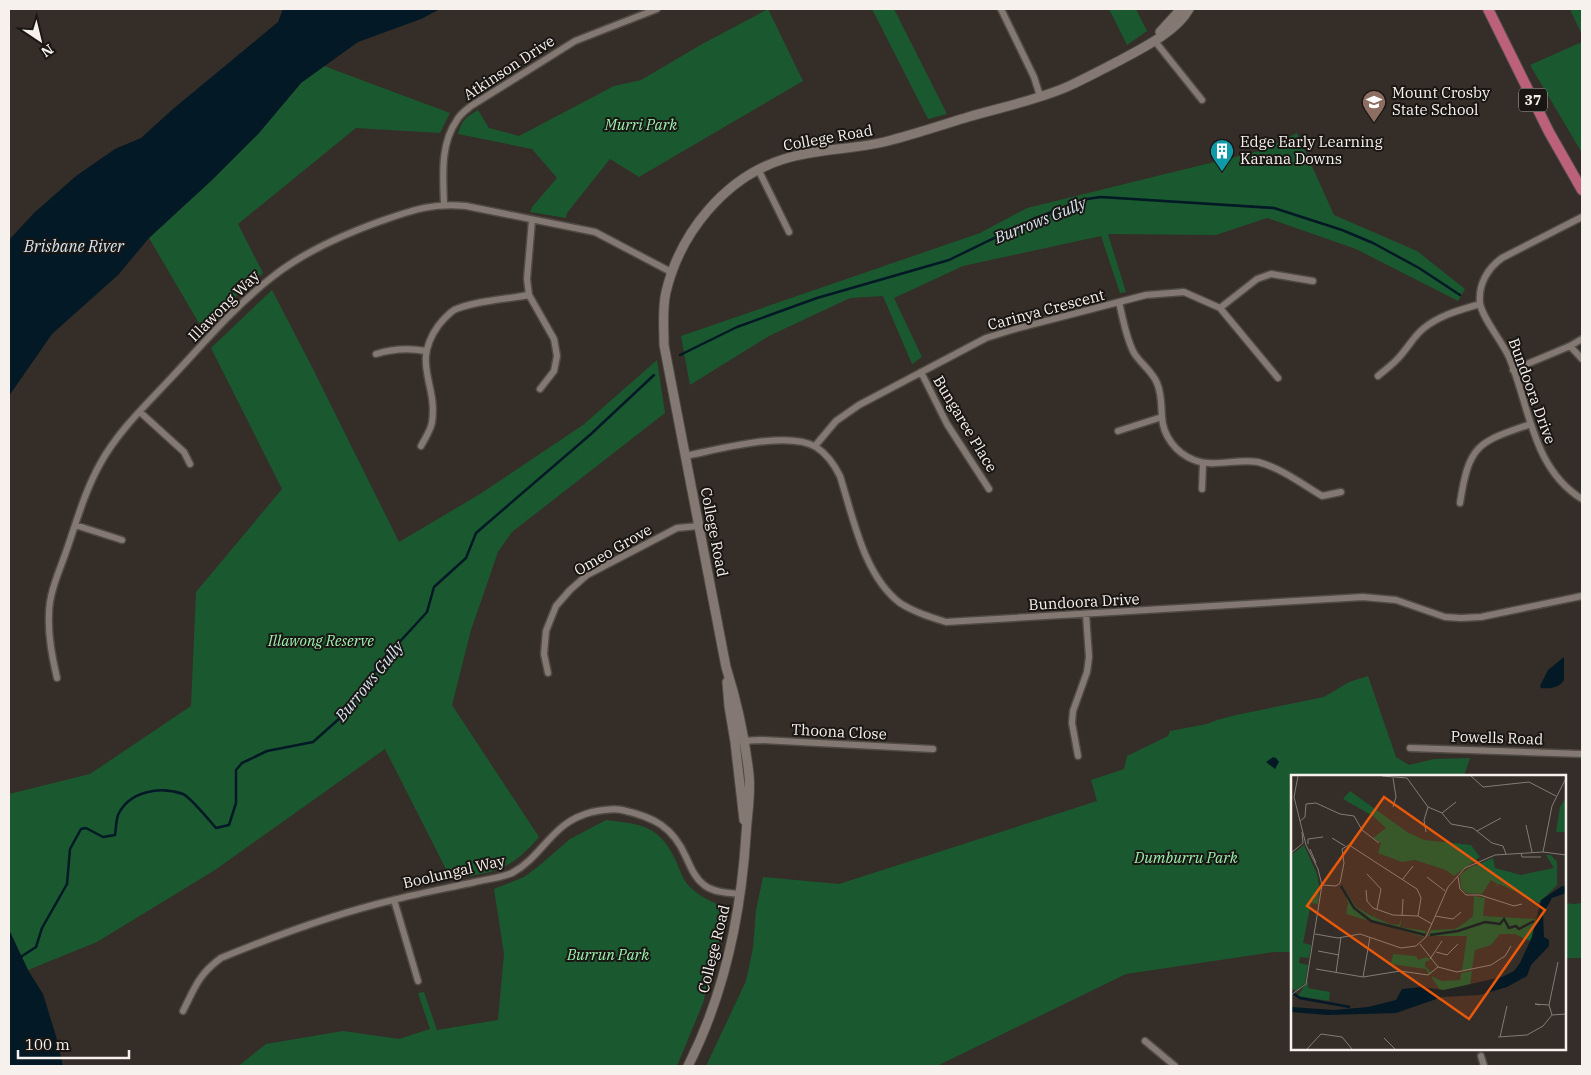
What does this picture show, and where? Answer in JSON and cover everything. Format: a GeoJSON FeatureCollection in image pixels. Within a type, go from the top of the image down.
{"type":"FeatureCollection","features":[{"type":"Feature","properties":{"kind":"main road","name":"College Road"},"geometry":{"type":"LineString","coordinates":[[1154,40],[1181,9]]}},
{"type":"Feature","properties":{"kind":"main road","name":"College Road"},"geometry":{"type":"LineString","coordinates":[[688,1066],[707,1024],[721,984],[741,894],[750,802],[749,776],[740,742],[738,705],[726,667],[664,345],[666,292],[677,257],[688,236],[704,214],[727,190],[758,169],[783,159],[815,151],[856,147],[888,141],[1068,86],[1136,52],[1177,24],[1189,9]]}},
{"type":"Feature","properties":{"kind":"main road","name":"37"},"geometry":{"type":"LineString","coordinates":[[1488,9],[1549,132],[1582,190]]}},
{"type":"Feature","properties":{"kind":"street","name":"Atkinson Drive"},"geometry":{"type":"LineString","coordinates":[[444,204],[445,150],[449,134],[457,119],[471,106],[574,41],[657,9]]}},
{"type":"Feature","properties":{"kind":"street"},"geometry":{"type":"LineString","coordinates":[[1001,9],[1034,77],[1040,96]]}},
{"type":"Feature","properties":{"kind":"street"},"geometry":{"type":"LineString","coordinates":[[1154,40],[1202,100]]}},
{"type":"Feature","properties":{"kind":"street"},"geometry":{"type":"LineString","coordinates":[[758,169],[789,232]]}},
{"type":"Feature","properties":{"kind":"street","name":"Illawong Way"},"geometry":{"type":"LineString","coordinates":[[57,678],[49,643],[49,612],[53,590],[84,497],[100,463],[116,438],[244,301],[289,265],[326,244],[360,228],[419,208],[444,204],[466,206],[595,232],[673,273]]}},
{"type":"Feature","properties":{"kind":"street"},"geometry":{"type":"LineString","coordinates":[[1378,376],[1400,357],[1412,340],[1423,329],[1453,312],[1480,304],[1485,276],[1493,265],[1502,258],[1582,216]]}},
{"type":"Feature","properties":{"kind":"street"},"geometry":{"type":"LineString","coordinates":[[532,220],[527,271],[529,296],[554,339],[557,356],[554,370],[540,389]]}},
{"type":"Feature","properties":{"kind":"street"},"geometry":{"type":"LineString","coordinates":[[1220,308],[1257,278],[1272,274],[1313,281]]}},
{"type":"Feature","properties":{"kind":"street","name":"Carinya Crescent"},"geometry":{"type":"LineString","coordinates":[[815,446],[843,416],[920,372],[986,338],[1146,295],[1184,292],[1220,308],[1278,378]]}},
{"type":"Feature","properties":{"kind":"street"},"geometry":{"type":"LineString","coordinates":[[421,446],[432,423],[433,405],[426,370],[426,351],[437,328],[454,311],[472,305],[529,296]]}},
{"type":"Feature","properties":{"kind":"street"},"geometry":{"type":"LineString","coordinates":[[1119,302],[1134,353],[1154,377],[1158,385],[1162,399],[1162,418],[1165,433],[1174,446],[1188,457],[1203,463],[1257,462],[1275,468],[1322,496],[1342,492]]}},
{"type":"Feature","properties":{"kind":"street","name":"Bundoora Drive"},"geometry":{"type":"LineString","coordinates":[[1480,304],[1514,370],[1543,458],[1554,475],[1568,490],[1582,499]]}},
{"type":"Feature","properties":{"kind":"street"},"geometry":{"type":"LineString","coordinates":[[1514,370],[1582,339]]}},
{"type":"Feature","properties":{"kind":"street"},"geometry":{"type":"LineString","coordinates":[[1570,346],[1582,359]]}},
{"type":"Feature","properties":{"kind":"street"},"geometry":{"type":"LineString","coordinates":[[376,354],[387,350],[415,349],[426,351]]}},
{"type":"Feature","properties":{"kind":"street","name":"Bungaree Place"},"geometry":{"type":"LineString","coordinates":[[920,372],[947,424],[989,489]]}},
{"type":"Feature","properties":{"kind":"street"},"geometry":{"type":"LineString","coordinates":[[140,412],[184,452],[190,464]]}},
{"type":"Feature","properties":{"kind":"street"},"geometry":{"type":"LineString","coordinates":[[1118,430],[1162,418]]}},
{"type":"Feature","properties":{"kind":"street"},"geometry":{"type":"LineString","coordinates":[[1460,502],[1467,467],[1484,442],[1495,436],[1531,424]]}},
{"type":"Feature","properties":{"kind":"street","name":"Bundoora Drive"},"geometry":{"type":"LineString","coordinates":[[685,456],[770,440],[791,440],[815,446],[826,454],[840,476],[866,557],[886,590],[901,603],[918,613],[946,622],[1363,597],[1396,600],[1445,617],[1480,617],[1582,596]]}},
{"type":"Feature","properties":{"kind":"street"},"geometry":{"type":"LineString","coordinates":[[1202,489],[1203,463]]}},
{"type":"Feature","properties":{"kind":"street"},"geometry":{"type":"LineString","coordinates":[[75,525],[122,540]]}},
{"type":"Feature","properties":{"kind":"street","name":"Omeo Grove"},"geometry":{"type":"LineString","coordinates":[[548,674],[544,654],[546,631],[556,606],[570,590],[587,575],[677,528],[699,526]]}},
{"type":"Feature","properties":{"kind":"street"},"geometry":{"type":"LineString","coordinates":[[1078,756],[1072,723],[1073,711],[1087,672],[1086,614]]}},
{"type":"Feature","properties":{"kind":"street","name":"Thoona Close"},"geometry":{"type":"LineString","coordinates":[[740,742],[760,740],[933,749]]}},
{"type":"Feature","properties":{"kind":"street","name":"Powells Road"},"geometry":{"type":"LineString","coordinates":[[1410,748],[1582,754]]}},
{"type":"Feature","properties":{"kind":"street","name":"Boolungal Way"},"geometry":{"type":"LineString","coordinates":[[184,1011],[199,978],[221,958],[336,914],[506,875],[523,865],[568,822],[584,814],[621,810],[660,823],[672,833],[681,845],[695,876],[705,886],[718,892],[741,894]]}},
{"type":"Feature","properties":{"kind":"street"},"geometry":{"type":"LineString","coordinates":[[394,900],[418,981]]}},
{"type":"Feature","properties":{"kind":"street"},"geometry":{"type":"LineString","coordinates":[[1145,1041],[1175,1066]]}},
{"type":"Feature","properties":{"kind":"street"},"geometry":{"type":"LineString","coordinates":[[1482,1056],[1484,1066]]}},
{"type":"Feature","properties":{"kind":"green space","name":"Murri Park"},"geometry":{"type":"Polygon","coordinates":[[[768,9],[803,81],[639,177],[610,159],[567,213],[566,218],[530,212],[532,207],[557,178],[532,149],[458,134],[465,119],[478,110],[489,128],[519,136],[614,86],[641,80],[704,43],[768,9]]]}},
{"type":"Feature","properties":{"kind":"green space"},"geometry":{"type":"Polygon","coordinates":[[[872,9],[894,9],[947,114],[928,119],[872,9]]]}},
{"type":"Feature","properties":{"kind":"green space"},"geometry":{"type":"Polygon","coordinates":[[[1109,9],[1136,9],[1147,31],[1127,45],[1109,9]]]}},
{"type":"Feature","properties":{"kind":"green space"},"geometry":{"type":"Polygon","coordinates":[[[1570,9],[1582,9],[1582,35],[1570,9]]]}},
{"type":"Feature","properties":{"kind":"green space"},"geometry":{"type":"Polygon","coordinates":[[[1582,42],[1582,153],[1530,65],[1582,42]]]}},
{"type":"Feature","properties":{"kind":"green space"},"geometry":{"type":"Polygon","coordinates":[[[324,66],[450,113],[440,133],[356,128],[238,224],[263,273],[241,291],[203,330],[149,238],[212,180],[259,133],[301,83],[324,66]]]}},
{"type":"Feature","properties":{"kind":"green space"},"geometry":{"type":"Polygon","coordinates":[[[1297,133],[1334,215],[1417,251],[1465,289],[1458,301],[1356,249],[1267,218],[1216,235],[1108,234],[1126,292],[1120,293],[1101,236],[963,266],[894,298],[922,357],[912,364],[883,296],[850,298],[769,336],[690,385],[681,336],[980,233],[1027,208],[1263,150],[1297,133]]]}},
{"type":"Feature","properties":{"kind":"green space","name":"Illawong Reserve"},"geometry":{"type":"Polygon","coordinates":[[[272,290],[399,542],[480,494],[583,425],[657,360],[665,413],[512,532],[498,552],[471,630],[452,705],[539,837],[509,864],[490,872],[451,879],[385,749],[215,870],[97,942],[28,970],[9,929],[9,794],[90,774],[191,706],[196,592],[282,489],[211,348],[272,290]]]}},
{"type":"Feature","properties":{"kind":"green space","name":"Dumburru Park"},"geometry":{"type":"Polygon","coordinates":[[[1368,676],[1396,757],[1409,765],[1434,759],[1470,758],[1464,775],[1291,775],[1291,952],[1274,952],[1126,974],[937,1066],[706,1066],[746,981],[753,948],[756,910],[763,877],[839,884],[1097,801],[1091,780],[1124,769],[1127,756],[1168,736],[1170,731],[1324,697],[1349,682],[1368,676]]]}},
{"type":"Feature","properties":{"kind":"green space","name":"Burrun Park"},"geometry":{"type":"Polygon","coordinates":[[[606,820],[639,825],[655,833],[669,848],[687,884],[703,897],[727,908],[703,1003],[677,1066],[236,1066],[266,1044],[343,1031],[399,1039],[430,1029],[418,993],[424,992],[437,1030],[498,1020],[504,954],[494,889],[524,877],[570,839],[606,820]]]}},
{"type":"Feature","properties":{"kind":"green space"},"geometry":{"type":"Polygon","coordinates":[[[1566,903],[1582,903],[1582,958],[1566,958],[1566,903]]]}},
{"type":"Feature","properties":{"kind":"water","name":"Brisbane River"},"geometry":{"type":"Polygon","coordinates":[[[283,9],[440,9],[421,19],[358,42],[301,83],[259,133],[212,180],[149,238],[118,275],[52,334],[9,396],[9,240],[34,213],[76,176],[115,149],[141,138],[278,22],[283,9]]]}},
{"type":"Feature","properties":{"kind":"water"},"geometry":{"type":"Polygon","coordinates":[[[1564,657],[1564,680],[1560,685],[1541,688],[1540,686],[1548,670],[1564,657]]]}},
{"type":"Feature","properties":{"kind":"water"},"geometry":{"type":"Polygon","coordinates":[[[1273,757],[1279,762],[1275,769],[1266,762],[1273,757]]]}},
{"type":"Feature","properties":{"kind":"water"},"geometry":{"type":"Polygon","coordinates":[[[9,930],[28,970],[43,994],[63,1066],[9,1066],[9,930]]]}},
{"type":"Feature","properties":{"kind":"waterway","name":"Burrows Gully"},"geometry":{"type":"LineString","coordinates":[[680,355],[737,327],[817,298],[949,260],[1033,219],[1087,199],[1101,197],[1274,208],[1342,230],[1373,243],[1419,268],[1460,295]]}},
{"type":"Feature","properties":{"kind":"waterway","name":"Burrows Gully"},"geometry":{"type":"LineString","coordinates":[[19,958],[36,947],[42,928],[67,884],[70,849],[81,829],[86,828],[103,837],[115,835],[116,822],[123,807],[137,796],[155,791],[183,794],[200,809],[216,828],[229,825],[236,803],[236,770],[242,763],[267,751],[313,742],[340,718],[384,659],[427,612],[434,587],[466,558],[476,533],[591,434],[654,375]]}},
{"type":"Feature","properties":{"kind":"place","name":"Mount Crosby State School"},"geometry":{"type":"Point","coordinates":[1374,123]}},
{"type":"Feature","properties":{"kind":"place","name":"Edge Early Learning Karana Downs"},"geometry":{"type":"Point","coordinates":[1222,172]}}]}
